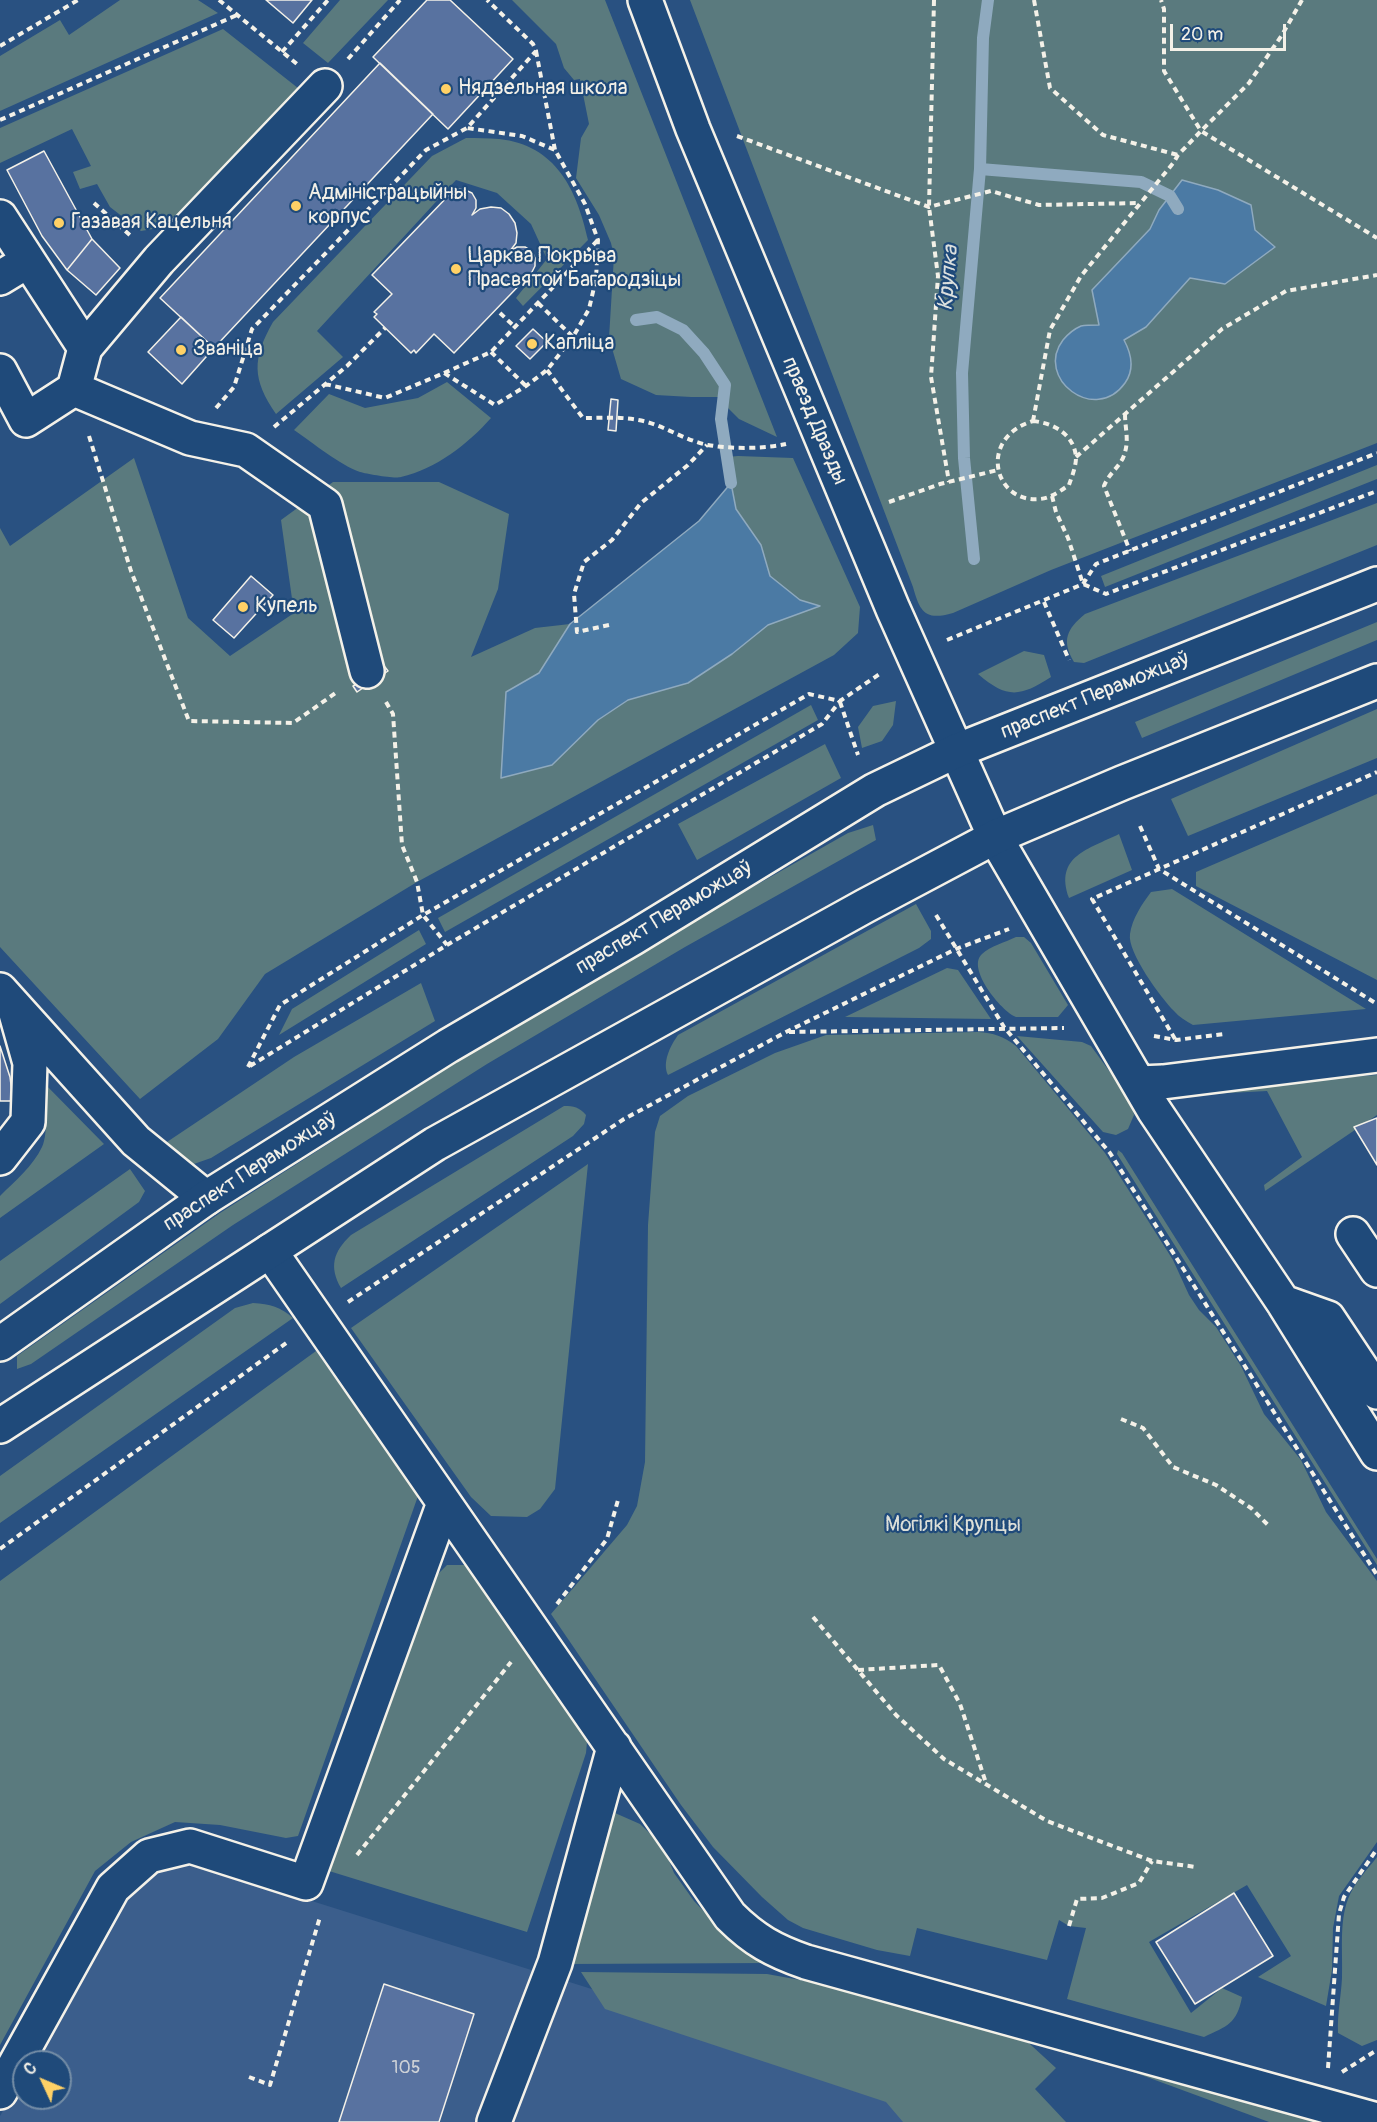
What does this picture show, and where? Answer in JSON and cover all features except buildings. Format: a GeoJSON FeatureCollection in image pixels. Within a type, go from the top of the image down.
{"type":"FeatureCollection","features":[{"type":"Feature","properties":{"kind":"main road","name":"праезд Дразды"},"geometry":{"type":"LineString","coordinates":[[645,0],[697,140],[893,609],[994,837],[1154,1110],[1283,1302],[1377,1453]]}},
{"type":"Feature","properties":{"kind":"main road"},"geometry":{"type":"LineString","coordinates":[[0,371],[26,420],[74,389],[85,348],[159,260],[325,86]]}},
{"type":"Feature","properties":{"kind":"main road"},"geometry":{"type":"LineString","coordinates":[[0,217],[85,348]]}},
{"type":"Feature","properties":{"kind":"main road"},"geometry":{"type":"LineString","coordinates":[[0,278],[28,261]]}},
{"type":"Feature","properties":{"kind":"main road"},"geometry":{"type":"LineString","coordinates":[[74,389],[190,438],[246,450],[325,505],[375,684]]}},
{"type":"Feature","properties":{"kind":"main road","name":"праспект Пераможцаў"},"geometry":{"type":"LineString","coordinates":[[0,1344],[206,1198],[448,1046],[633,938],[875,790],[956,751],[1377,584]]}},
{"type":"Feature","properties":{"kind":"main road"},"geometry":{"type":"LineString","coordinates":[[0,1426],[435,1144],[994,837],[1377,681]]}},
{"type":"Feature","properties":{"kind":"main road"},"geometry":{"type":"LineString","coordinates":[[4,990],[136,1141],[206,1198]]}},
{"type":"Feature","properties":{"kind":"main road"},"geometry":{"type":"LineString","coordinates":[[0,1158],[28,1122],[30,1063],[4,990]]}},
{"type":"Feature","properties":{"kind":"main road"},"geometry":{"type":"LineString","coordinates":[[1139,1083],[1174,1081],[1377,1055]]}},
{"type":"Feature","properties":{"kind":"main road"},"geometry":{"type":"LineString","coordinates":[[1353,1234],[1377,1270]]}},
{"type":"Feature","properties":{"kind":"main road"},"geometry":{"type":"LineString","coordinates":[[270,1251],[730,1916],[748,1934],[782,1953],[806,1962],[1377,2120]]}},
{"type":"Feature","properties":{"kind":"main road"},"geometry":{"type":"LineString","coordinates":[[1283,1302],[1329,1318],[1377,1392]]}},
{"type":"Feature","properties":{"kind":"main road"},"geometry":{"type":"LineString","coordinates":[[0,2092],[112,1888],[149,1856],[190,1846],[306,1883],[444,1503]]}},
{"type":"Feature","properties":{"kind":"main road"},"geometry":{"type":"LineString","coordinates":[[494,2122],[555,1963],[614,1747]]}},
{"type":"Feature","properties":{"kind":"path"},"geometry":{"type":"LineString","coordinates":[[0,46],[78,0]]}},
{"type":"Feature","properties":{"kind":"path"},"geometry":{"type":"LineString","coordinates":[[282,52],[328,0]]}},
{"type":"Feature","properties":{"kind":"path"},"geometry":{"type":"LineString","coordinates":[[223,1],[325,86],[400,0]]}},
{"type":"Feature","properties":{"kind":"path"},"geometry":{"type":"LineString","coordinates":[[444,373],[495,405],[526,386],[547,370],[573,337],[589,309],[596,279],[598,240],[585,204],[555,150],[536,51],[533,44],[488,0]]}},
{"type":"Feature","properties":{"kind":"path"},"geometry":{"type":"LineString","coordinates":[[934,0],[929,207],[938,276],[931,377],[949,482]]}},
{"type":"Feature","properties":{"kind":"path"},"geometry":{"type":"LineString","coordinates":[[1034,0],[1050,88],[1103,135],[1178,155]]}},
{"type":"Feature","properties":{"kind":"path"},"geometry":{"type":"LineString","coordinates":[[1161,0],[1164,9],[1164,71],[1201,131],[1377,238]]}},
{"type":"Feature","properties":{"kind":"path"},"geometry":{"type":"LineString","coordinates":[[1033,421],[1050,330],[1081,276],[1178,155],[1249,83],[1282,35],[1302,0]]}},
{"type":"Feature","properties":{"kind":"path"},"geometry":{"type":"LineString","coordinates":[[0,120],[237,15]]}},
{"type":"Feature","properties":{"kind":"path"},"geometry":{"type":"LineString","coordinates":[[190,438],[234,387],[252,328],[426,150],[467,128],[536,51]]}},
{"type":"Feature","properties":{"kind":"path"},"geometry":{"type":"LineString","coordinates":[[467,128],[522,136],[555,150]]}},
{"type":"Feature","properties":{"kind":"path"},"geometry":{"type":"LineString","coordinates":[[733,135],[929,207],[991,191],[1039,205],[1140,203]]}},
{"type":"Feature","properties":{"kind":"path"},"geometry":{"type":"LineString","coordinates":[[94,203],[140,243]]}},
{"type":"Feature","properties":{"kind":"path"},"geometry":{"type":"LineString","coordinates":[[325,384],[385,398],[491,352],[598,240]]}},
{"type":"Feature","properties":{"kind":"path"},"geometry":{"type":"LineString","coordinates":[[1076,457],[1221,329],[1286,291],[1377,275]]}},
{"type":"Feature","properties":{"kind":"path"},"geometry":{"type":"LineString","coordinates":[[538,303],[573,337]]}},
{"type":"Feature","properties":{"kind":"path"},"geometry":{"type":"LineString","coordinates":[[500,313],[515,327]]}},
{"type":"Feature","properties":{"kind":"path"},"geometry":{"type":"LineString","coordinates":[[246,450],[363,351],[386,327]]}},
{"type":"Feature","properties":{"kind":"path"},"geometry":{"type":"LineString","coordinates":[[491,352],[526,386]]}},
{"type":"Feature","properties":{"kind":"path"},"geometry":{"type":"LineString","coordinates":[[547,370],[583,418],[617,417],[646,422],[707,445],[774,447]]}},
{"type":"Feature","properties":{"kind":"path"},"geometry":{"type":"LineString","coordinates":[[74,389],[131,571],[189,721],[293,723],[375,684],[393,714],[402,845],[417,882],[423,915],[447,945]]}},
{"type":"Feature","properties":{"kind":"path"},"geometry":{"type":"LineString","coordinates":[[1125,413],[1128,436],[1123,458],[1104,486],[1130,551]]}},
{"type":"Feature","properties":{"kind":"path"},"geometry":{"type":"LineString","coordinates":[[1033,421],[1045,422],[1057,427],[1072,444],[1076,457],[1069,485],[1052,496],[1039,499],[1026,498],[1014,492],[1004,483],[998,470],[997,457],[1001,444],[1009,433],[1020,425],[1033,421]]}},
{"type":"Feature","properties":{"kind":"path"},"geometry":{"type":"LineString","coordinates":[[609,625],[577,632],[574,594],[584,562],[612,540],[641,503],[688,465],[707,445]]}},
{"type":"Feature","properties":{"kind":"path"},"geometry":{"type":"LineString","coordinates":[[942,642],[1044,602],[1083,584],[1096,564],[1377,453]]}},
{"type":"Feature","properties":{"kind":"path"},"geometry":{"type":"LineString","coordinates":[[878,505],[949,482],[998,470]]}},
{"type":"Feature","properties":{"kind":"path"},"geometry":{"type":"LineString","coordinates":[[1052,496],[1083,584],[1106,594],[1377,491]]}},
{"type":"Feature","properties":{"kind":"path"},"geometry":{"type":"LineString","coordinates":[[1044,602],[1069,660]]}},
{"type":"Feature","properties":{"kind":"path"},"geometry":{"type":"LineString","coordinates":[[840,701],[809,694],[423,915],[280,1005],[248,1067],[447,945],[822,724],[840,701],[882,672]]}},
{"type":"Feature","properties":{"kind":"path"},"geometry":{"type":"LineString","coordinates":[[840,701],[858,755]]}},
{"type":"Feature","properties":{"kind":"path"},"geometry":{"type":"LineString","coordinates":[[1176,1040],[1092,899],[1377,772]]}},
{"type":"Feature","properties":{"kind":"path"},"geometry":{"type":"LineString","coordinates":[[1140,825],[1159,869],[1377,1004]]}},
{"type":"Feature","properties":{"kind":"path"},"geometry":{"type":"LineString","coordinates":[[936,915],[1004,1027],[1110,1153],[1377,1575]]}},
{"type":"Feature","properties":{"kind":"path"},"geometry":{"type":"LineString","coordinates":[[0,1549],[318,1321],[624,1119],[786,1032],[956,949],[1018,926]]}},
{"type":"Feature","properties":{"kind":"path"},"geometry":{"type":"LineString","coordinates":[[1121,1419],[1143,1428],[1173,1467],[1216,1485],[1251,1508],[1268,1525]]}},
{"type":"Feature","properties":{"kind":"path"},"geometry":{"type":"LineString","coordinates":[[350,1863],[607,1539],[618,1500]]}},
{"type":"Feature","properties":{"kind":"path"},"geometry":{"type":"LineString","coordinates":[[813,1617],[896,1715],[944,1759],[1047,1821],[1152,1861],[1196,1867]]}},
{"type":"Feature","properties":{"kind":"path"},"geometry":{"type":"LineString","coordinates":[[857,1670],[939,1665],[960,1704],[987,1784]]}},
{"type":"Feature","properties":{"kind":"path"},"geometry":{"type":"LineString","coordinates":[[1328,2069],[1339,1914],[1344,1897],[1377,1849]]}},
{"type":"Feature","properties":{"kind":"path"},"geometry":{"type":"LineString","coordinates":[[1069,1926],[1077,1899],[1102,1898],[1139,1883],[1152,1861]]}},
{"type":"Feature","properties":{"kind":"path"},"geometry":{"type":"LineString","coordinates":[[249,2077],[270,2085],[321,1914]]}},
{"type":"Feature","properties":{"kind":"shaded area"},"geometry":{"type":"Polygon","coordinates":[[[1182,180],[1218,190],[1251,205],[1255,230],[1275,247],[1225,284],[1190,278],[1146,327],[1124,340],[1129,350],[1130,372],[1125,383],[1113,395],[1099,399],[1085,398],[1072,392],[1062,381],[1056,369],[1056,354],[1063,340],[1081,326],[1099,325],[1092,290],[1150,229],[1159,210],[1182,180]]]}},
{"type":"Feature","properties":{"kind":"shaded area"},"geometry":{"type":"Polygon","coordinates":[[[731,483],[736,509],[761,545],[770,576],[800,600],[820,606],[768,625],[732,654],[688,683],[628,700],[598,720],[552,765],[501,778],[506,692],[539,673],[570,624],[699,521],[731,483]]]}},
{"type":"Feature","properties":{"kind":"shaded area"},"geometry":{"type":"Polygon","coordinates":[[[191,1863],[881,2080],[919,2122],[0,2122],[0,2116],[12,2094],[12,2110],[72,2110],[72,2050],[37,2050],[124,1893],[155,1868],[191,1863]]]}},
{"type":"Feature","properties":{"kind":"green space"},"geometry":{"type":"Polygon","coordinates":[[[120,0],[198,0],[218,13],[0,111],[0,56],[60,20],[69,35],[120,0]]]}},
{"type":"Feature","properties":{"kind":"green space"},"geometry":{"type":"Polygon","coordinates":[[[340,0],[388,0],[328,63],[303,43],[340,0]]]}},
{"type":"Feature","properties":{"kind":"green space"},"geometry":{"type":"Polygon","coordinates":[[[512,0],[605,0],[777,437],[739,419],[728,408],[728,397],[656,395],[621,379],[609,338],[614,256],[599,215],[576,178],[581,138],[589,124],[580,79],[574,80],[564,68],[556,44],[512,0]]]}},
{"type":"Feature","properties":{"kind":"green space"},"geometry":{"type":"Polygon","coordinates":[[[690,0],[1377,0],[1377,443],[1051,570],[953,613],[936,616],[925,612],[918,603],[690,0]]]}},
{"type":"Feature","properties":{"kind":"green space"},"geometry":{"type":"Polygon","coordinates":[[[223,29],[303,92],[176,225],[141,231],[110,207],[97,184],[80,189],[73,172],[91,166],[72,129],[0,163],[0,128],[223,29]]]}},
{"type":"Feature","properties":{"kind":"green space"},"geometry":{"type":"Polygon","coordinates":[[[466,138],[499,139],[519,143],[549,160],[561,173],[570,188],[588,240],[523,306],[516,298],[547,259],[531,224],[497,193],[456,180],[317,331],[343,357],[276,414],[262,390],[258,369],[261,347],[273,322],[432,156],[466,138]]]}},
{"type":"Feature","properties":{"kind":"green space"},"geometry":{"type":"Polygon","coordinates":[[[447,382],[491,418],[462,446],[439,462],[414,473],[393,477],[360,472],[335,459],[294,430],[329,394],[365,408],[418,398],[447,382]]]}},
{"type":"Feature","properties":{"kind":"green space"},"geometry":{"type":"Polygon","coordinates":[[[727,457],[793,458],[860,607],[858,633],[834,655],[417,882],[265,974],[218,1039],[140,1099],[0,947],[0,528],[10,546],[134,458],[188,618],[230,656],[294,613],[281,520],[333,482],[439,482],[509,514],[498,589],[471,657],[535,628],[570,624],[539,673],[506,692],[552,765],[598,720],[628,700],[688,683],[732,654],[768,625],[819,606],[800,600],[770,576],[761,545],[736,509],[727,457]]]}},
{"type":"Feature","properties":{"kind":"green space"},"geometry":{"type":"Polygon","coordinates":[[[1377,465],[1377,479],[1105,587],[1101,576],[1377,465]]]}},
{"type":"Feature","properties":{"kind":"green space"},"geometry":{"type":"Polygon","coordinates":[[[1377,503],[1377,545],[1084,663],[1074,662],[1068,647],[1068,635],[1085,614],[1377,503]]]}},
{"type":"Feature","properties":{"kind":"green space"},"geometry":{"type":"Polygon","coordinates":[[[1377,622],[1377,640],[1142,738],[1135,722],[1377,622]]]}},
{"type":"Feature","properties":{"kind":"green space"},"geometry":{"type":"Polygon","coordinates":[[[1024,651],[1044,655],[1051,677],[1031,688],[1014,692],[997,688],[978,674],[1024,651]]]}},
{"type":"Feature","properties":{"kind":"green space"},"geometry":{"type":"Polygon","coordinates":[[[896,701],[893,725],[882,741],[862,748],[858,727],[873,706],[896,701]]]}},
{"type":"Feature","properties":{"kind":"green space"},"geometry":{"type":"Polygon","coordinates":[[[811,705],[818,720],[445,932],[438,918],[811,705]]]}},
{"type":"Feature","properties":{"kind":"green space"},"geometry":{"type":"Polygon","coordinates":[[[1377,709],[1377,758],[1188,836],[1171,799],[1377,709]]]}},
{"type":"Feature","properties":{"kind":"green space"},"geometry":{"type":"Polygon","coordinates":[[[825,744],[841,778],[697,860],[678,824],[825,744]]]}},
{"type":"Feature","properties":{"kind":"green space"},"geometry":{"type":"Polygon","coordinates":[[[1377,794],[1377,980],[1196,886],[1196,872],[1377,794]]]}},
{"type":"Feature","properties":{"kind":"green space"},"geometry":{"type":"Polygon","coordinates":[[[873,825],[876,840],[685,947],[487,1064],[233,1225],[31,1364],[17,1369],[17,1356],[220,1213],[474,1051],[677,930],[848,833],[873,825]]]}},
{"type":"Feature","properties":{"kind":"green space"},"geometry":{"type":"Polygon","coordinates":[[[1119,834],[1132,870],[1069,898],[1066,872],[1070,863],[1086,850],[1119,834]]]}},
{"type":"Feature","properties":{"kind":"green space"},"geometry":{"type":"Polygon","coordinates":[[[1172,889],[1366,1009],[1193,1025],[1168,1005],[1139,963],[1130,942],[1133,923],[1151,892],[1172,889]]]}},
{"type":"Feature","properties":{"kind":"green space"},"geometry":{"type":"Polygon","coordinates":[[[916,904],[931,931],[931,939],[919,948],[668,1075],[666,1065],[668,1055],[678,1035],[916,904]]]}},
{"type":"Feature","properties":{"kind":"green space"},"geometry":{"type":"Polygon","coordinates":[[[419,930],[426,944],[279,1035],[292,1009],[419,930]]]}},
{"type":"Feature","properties":{"kind":"green space"},"geometry":{"type":"Polygon","coordinates":[[[1016,937],[1024,937],[1031,943],[1068,1005],[1058,1017],[1016,1017],[1002,1007],[982,979],[978,969],[978,960],[982,954],[1016,937]]]}},
{"type":"Feature","properties":{"kind":"green space"},"geometry":{"type":"Polygon","coordinates":[[[947,968],[958,970],[991,1019],[845,1017],[947,968]]]}},
{"type":"Feature","properties":{"kind":"green space"},"geometry":{"type":"Polygon","coordinates":[[[421,983],[435,1021],[211,1158],[191,1165],[155,1150],[294,1057],[421,983]]]}},
{"type":"Feature","properties":{"kind":"green space","name":"Могілкі Крупцы"},"geometry":{"type":"Polygon","coordinates":[[[978,1032],[998,1036],[1016,1046],[1105,1153],[1173,1260],[1189,1295],[1199,1310],[1216,1327],[1241,1366],[1264,1414],[1301,1460],[1326,1512],[1377,1581],[1377,1842],[1339,1896],[1333,1928],[1332,1970],[1326,2006],[1258,1977],[1291,1956],[1247,1885],[1149,1942],[1191,2013],[1222,1988],[1242,1997],[1234,2019],[1204,2037],[1067,1999],[1086,1928],[1069,1926],[1059,1920],[1047,1960],[917,1928],[910,1956],[877,1950],[803,1928],[788,1920],[762,1897],[713,1847],[681,1805],[551,1614],[627,1525],[637,1506],[645,1462],[648,1225],[655,1132],[660,1116],[688,1096],[775,1053],[826,1035],[978,1032]]]}},
{"type":"Feature","properties":{"kind":"green space"},"geometry":{"type":"Polygon","coordinates":[[[1017,1036],[1082,1042],[1091,1046],[1131,1101],[1134,1115],[1128,1129],[1116,1135],[1103,1132],[1017,1036]]]}},
{"type":"Feature","properties":{"kind":"green space"},"geometry":{"type":"Polygon","coordinates":[[[1377,1075],[1377,1115],[1265,1191],[1264,1185],[1302,1157],[1267,1091],[1210,1094],[1209,1088],[1377,1075]]]}},
{"type":"Feature","properties":{"kind":"green space"},"geometry":{"type":"Polygon","coordinates":[[[43,1082],[104,1144],[0,1218],[0,1196],[29,1167],[44,1141],[46,1115],[43,1082]]]}},
{"type":"Feature","properties":{"kind":"green space"},"geometry":{"type":"Polygon","coordinates":[[[564,1106],[581,1110],[586,1115],[584,1124],[573,1136],[341,1288],[335,1273],[335,1260],[340,1248],[351,1235],[564,1106]]]}},
{"type":"Feature","properties":{"kind":"green space"},"geometry":{"type":"Polygon","coordinates":[[[1118,1150],[1377,1559],[1377,1565],[1117,1154],[1118,1150]]]}},
{"type":"Feature","properties":{"kind":"green space"},"geometry":{"type":"Polygon","coordinates":[[[588,1164],[555,1489],[540,1509],[527,1517],[491,1516],[471,1497],[351,1328],[588,1164]]]}},
{"type":"Feature","properties":{"kind":"green space"},"geometry":{"type":"Polygon","coordinates":[[[130,1169],[145,1191],[139,1202],[0,1304],[0,1261],[130,1169]]]}},
{"type":"Feature","properties":{"kind":"green space"},"geometry":{"type":"Polygon","coordinates":[[[253,1303],[275,1307],[293,1318],[0,1523],[0,1476],[235,1308],[253,1303]]]}},
{"type":"Feature","properties":{"kind":"green space"},"geometry":{"type":"Polygon","coordinates":[[[316,1351],[418,1496],[298,1836],[286,1838],[220,1825],[175,1822],[131,1842],[95,1871],[0,2045],[0,1581],[316,1351]]]}},
{"type":"Feature","properties":{"kind":"green space"},"geometry":{"type":"Polygon","coordinates":[[[447,1565],[465,1565],[584,1729],[587,1742],[586,1753],[527,1932],[329,1871],[438,1574],[447,1565]]]}},
{"type":"Feature","properties":{"kind":"green space"},"geometry":{"type":"Polygon","coordinates":[[[615,1813],[640,1824],[663,1846],[674,1873],[694,1901],[731,1939],[769,1963],[566,1964],[615,1813]]]}},
{"type":"Feature","properties":{"kind":"green space"},"geometry":{"type":"Polygon","coordinates":[[[1377,1857],[1377,2040],[1362,2046],[1338,2033],[1342,1978],[1342,1928],[1345,1908],[1351,1893],[1377,1857]]]}},
{"type":"Feature","properties":{"kind":"green space"},"geometry":{"type":"Polygon","coordinates":[[[581,1972],[767,1974],[811,1982],[1019,2034],[1056,2068],[1035,2089],[1066,2122],[903,2122],[886,2102],[605,2009],[581,1972]]]}},
{"type":"Feature","properties":{"kind":"green space"},"geometry":{"type":"Polygon","coordinates":[[[1098,2059],[1336,2122],[1269,2122],[1098,2059]]]}},
{"type":"Feature","properties":{"kind":"waterway","name":"Крупка"},"geometry":{"type":"LineString","coordinates":[[974,559],[964,458],[962,373],[980,169],[983,38],[988,0]]}},
{"type":"Feature","properties":{"kind":"waterway"},"geometry":{"type":"LineString","coordinates":[[980,169],[1141,182],[1170,196],[1178,209]]}},
{"type":"Feature","properties":{"kind":"waterway"},"geometry":{"type":"LineString","coordinates":[[636,320],[657,317],[683,330],[704,353],[725,385],[721,419],[731,483]]}},
{"type":"Feature","properties":{"kind":"place","name":"Нядзельная школа"},"geometry":{"type":"Point","coordinates":[446,89]}},
{"type":"Feature","properties":{"kind":"place","name":"Адміністрацыйны корпус"},"geometry":{"type":"Point","coordinates":[296,206]}},
{"type":"Feature","properties":{"kind":"place","name":"Газавая Кацельня"},"geometry":{"type":"Point","coordinates":[59,223]}},
{"type":"Feature","properties":{"kind":"place","name":"Царква Покрыва Прасвятой Багародзіцы"},"geometry":{"type":"Point","coordinates":[456,269]}},
{"type":"Feature","properties":{"kind":"place","name":"Капліца"},"geometry":{"type":"Point","coordinates":[532,344]}},
{"type":"Feature","properties":{"kind":"place","name":"Званіца"},"geometry":{"type":"Point","coordinates":[181,350]}},
{"type":"Feature","properties":{"kind":"place","name":"Купель"},"geometry":{"type":"Point","coordinates":[243,607]}}]}
